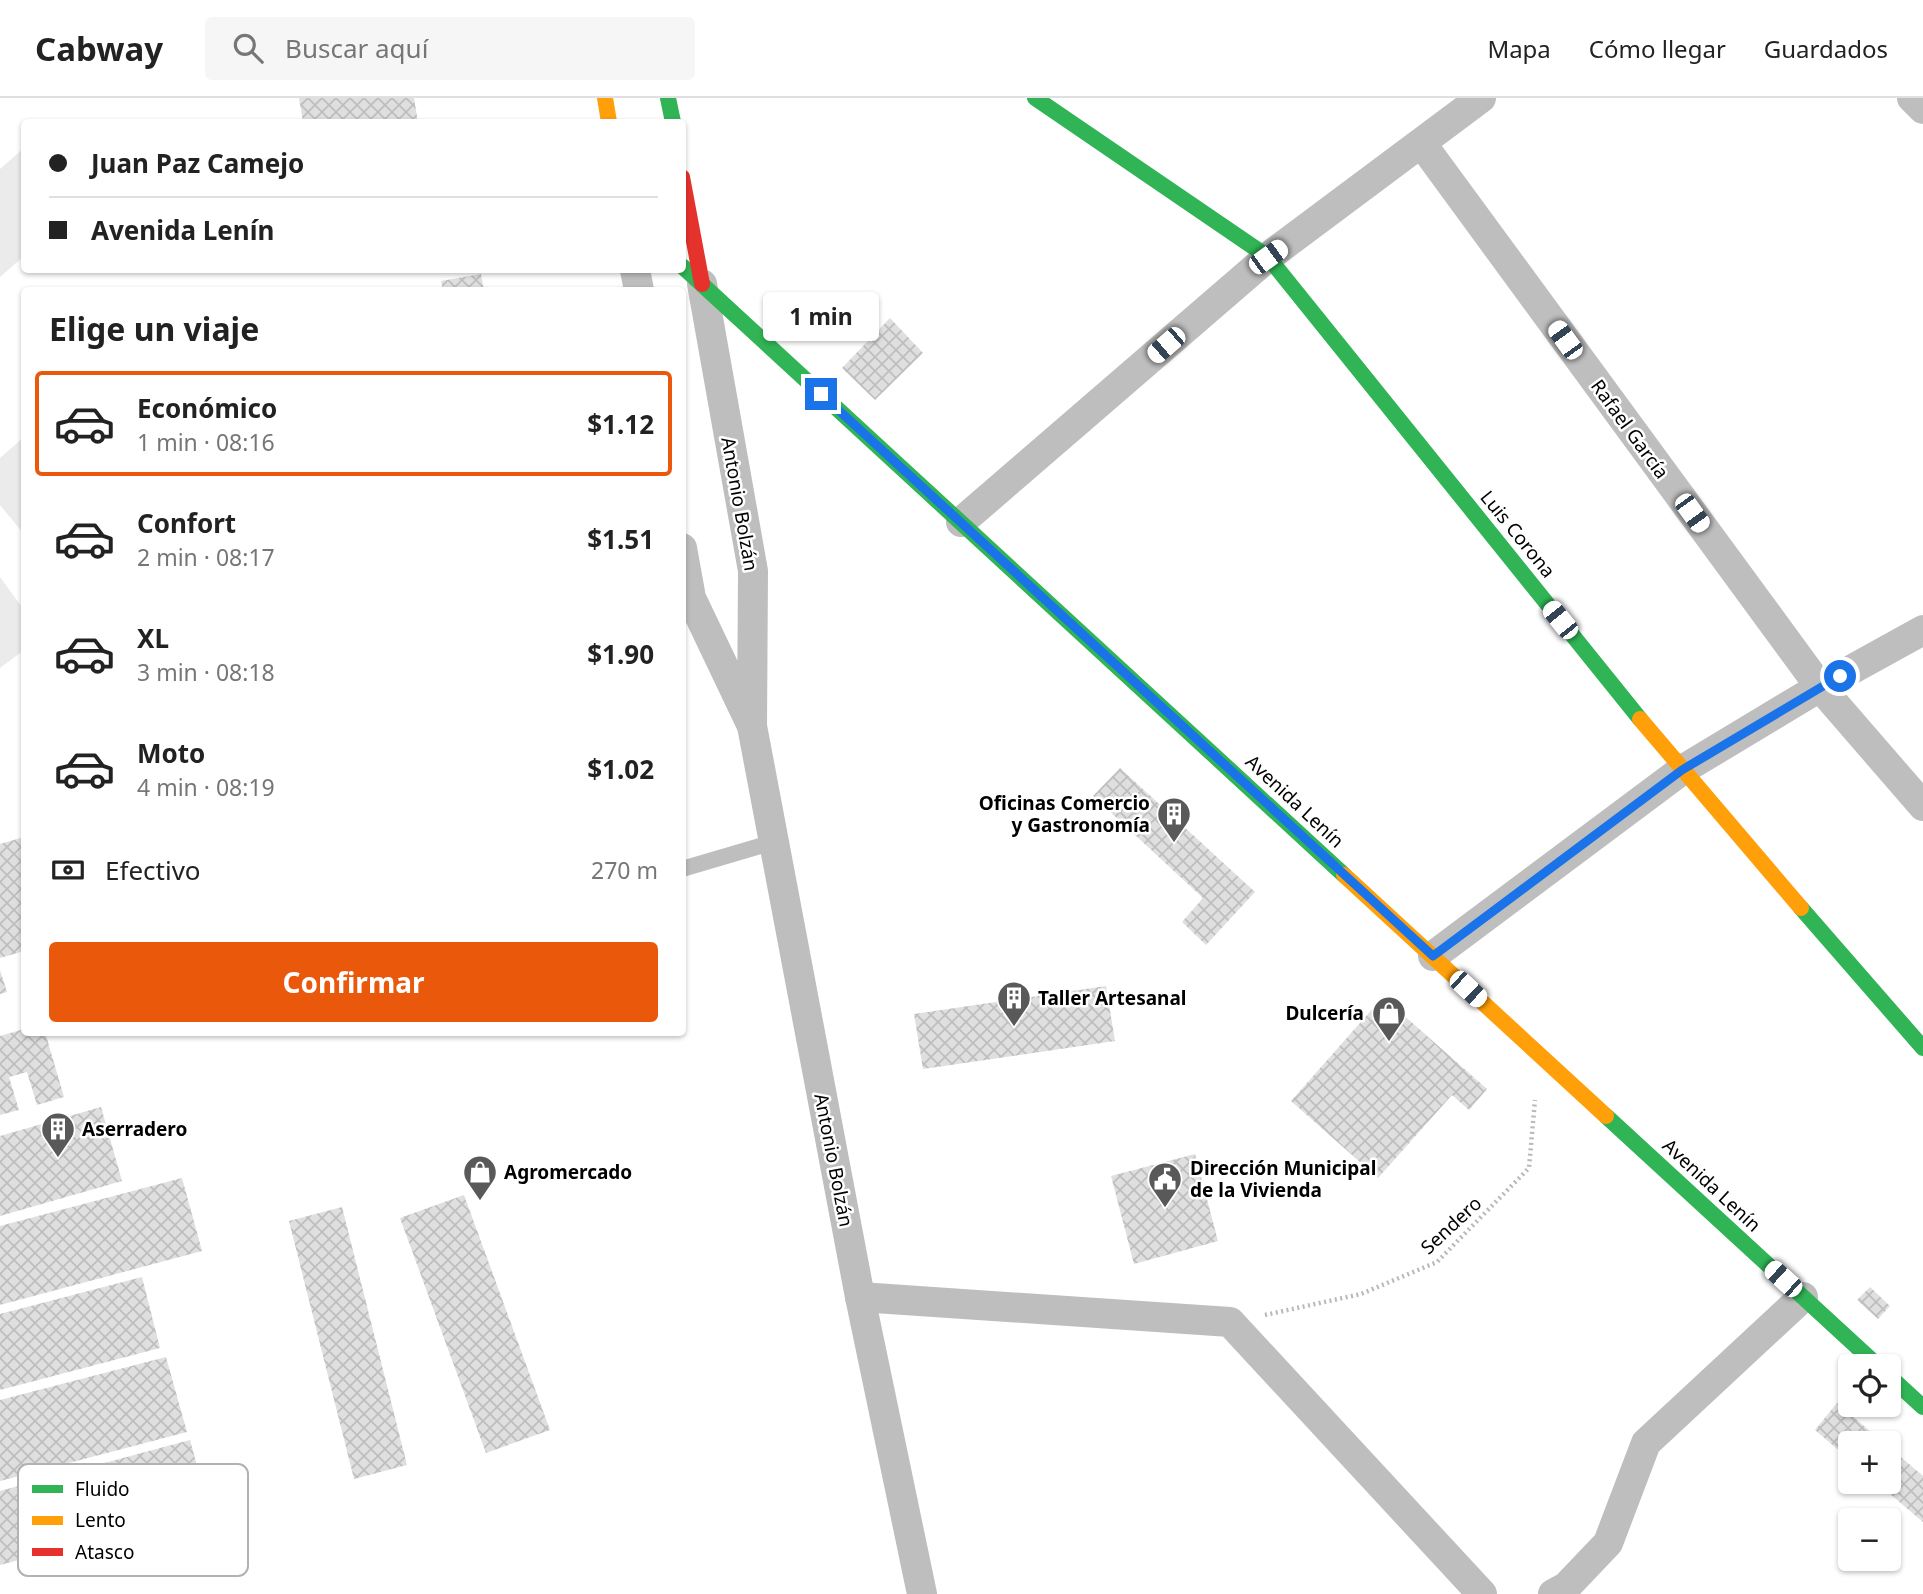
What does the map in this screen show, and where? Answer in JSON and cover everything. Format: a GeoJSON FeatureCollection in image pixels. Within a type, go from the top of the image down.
{"type":"FeatureCollection","features":[{"type":"Feature","properties":{"kind":"street"},"geometry":{"type":"LineString","coordinates":[[605,98],[608,119]]}},
{"type":"Feature","properties":{"kind":"street"},"geometry":{"type":"LineString","coordinates":[[668,98],[672,119]]}},
{"type":"Feature","properties":{"kind":"street","name":"Luis Corona"},"geometry":{"type":"LineString","coordinates":[[1035,98],[1268,257],[1682,770],[1923,1048]]}},
{"type":"Feature","properties":{"kind":"street"},"geometry":{"type":"LineString","coordinates":[[961,523],[1268,257],[1481,98]]}},
{"type":"Feature","properties":{"kind":"street"},"geometry":{"type":"LineString","coordinates":[[1912,98],[1923,108]]}},
{"type":"Feature","properties":{"kind":"street","name":"Rafael García"},"geometry":{"type":"LineString","coordinates":[[1422,144],[1820,687],[1923,806]]}},
{"type":"Feature","properties":{"kind":"street"},"geometry":{"type":"LineString","coordinates":[[686,216],[692,275]]}},
{"type":"Feature","properties":{"kind":"street","name":"Avenida Lenín"},"geometry":{"type":"LineString","coordinates":[[692,275],[1865,1354]]}},
{"type":"Feature","properties":{"kind":"street","name":"Antonio Bolzán"},"geometry":{"type":"LineString","coordinates":[[692,275],[753,572],[752,726],[860,1297],[922,1594]]}},
{"type":"Feature","properties":{"kind":"street","name":"Antonio Bolzán"},"geometry":{"type":"LineString","coordinates":[[686,570],[691,598],[752,726]]}},
{"type":"Feature","properties":{"kind":"street"},"geometry":{"type":"LineString","coordinates":[[1433,956],[1682,770],[1820,687],[1923,630]]}},
{"type":"Feature","properties":{"kind":"street"},"geometry":{"type":"LineString","coordinates":[[860,1297],[1230,1322],[1482,1594]]}},
{"type":"Feature","properties":{"kind":"street"},"geometry":{"type":"LineString","coordinates":[[1553,1594],[1566,1587],[1608,1543],[1646,1443],[1803,1297]]}},
{"type":"Feature","properties":{"kind":"street"},"geometry":{"type":"LineString","coordinates":[[1901,1387],[1923,1407]]}},
{"type":"Feature","properties":{"kind":"lane"},"geometry":{"type":"LineString","coordinates":[[686,868],[774,842]]}},
{"type":"Feature","properties":{"kind":"path","name":"Sendero"},"geometry":{"type":"LineString","coordinates":[[1230,1322],[1361,1294],[1437,1262],[1529,1168],[1540,1055]]}},
{"type":"Feature","properties":{"kind":"shaded area"},"geometry":{"type":"Polygon","coordinates":[[[21,151],[21,259],[0,277],[0,169],[21,151]]]}},
{"type":"Feature","properties":{"kind":"shaded area"},"geometry":{"type":"Polygon","coordinates":[[[21,440],[21,530],[0,505],[0,458],[21,440]]]}},
{"type":"Feature","properties":{"kind":"shaded area"},"geometry":{"type":"Polygon","coordinates":[[[0,577],[21,606],[21,652],[0,668],[0,577]]]}},
{"type":"Feature","properties":{"kind":"building"},"geometry":{"type":"Polygon","coordinates":[[[299,98],[414,98],[418,119],[302,119],[299,98]]]}},
{"type":"Feature","properties":{"kind":"building"},"geometry":{"type":"Polygon","coordinates":[[[481,274],[483,287],[442,287],[441,281],[481,274]]]}},
{"type":"Feature","properties":{"kind":"building"},"geometry":{"type":"Polygon","coordinates":[[[890,318],[923,353],[875,400],[842,368],[890,318]]]}},
{"type":"Feature","properties":{"kind":"building","name":"Oficinas Comercio y Gastronomía"},"geometry":{"type":"Polygon","coordinates":[[[1120,768],[1255,892],[1206,945],[1182,922],[1203,898],[1093,796],[1120,768]]]}},
{"type":"Feature","properties":{"kind":"building"},"geometry":{"type":"Polygon","coordinates":[[[21,838],[21,952],[0,958],[0,844],[21,838]]]}},
{"type":"Feature","properties":{"kind":"building"},"geometry":{"type":"Polygon","coordinates":[[[0,970],[7,992],[0,994],[0,970]]]}},
{"type":"Feature","properties":{"kind":"building","name":"Taller Artesanal"},"geometry":{"type":"Polygon","coordinates":[[[1106,986],[1115,1041],[923,1069],[914,1014],[1106,986]]]}},
{"type":"Feature","properties":{"kind":"building","name":"Dulcería"},"geometry":{"type":"Polygon","coordinates":[[[1383,997],[1487,1089],[1469,1110],[1452,1095],[1378,1178],[1291,1101],[1383,997]]]}},
{"type":"Feature","properties":{"kind":"building"},"geometry":{"type":"Polygon","coordinates":[[[21,1030],[21,1036],[46,1036],[64,1097],[37,1105],[27,1072],[9,1077],[19,1110],[0,1115],[0,1036],[21,1030]]]}},
{"type":"Feature","properties":{"kind":"building","name":"Aserradero"},"geometry":{"type":"Polygon","coordinates":[[[101,1107],[122,1181],[0,1216],[0,1136],[101,1107]]]}},
{"type":"Feature","properties":{"kind":"building","name":"Dirección Municipal de la Vivienda"},"geometry":{"type":"Polygon","coordinates":[[[1195,1154],[1218,1241],[1134,1264],[1111,1176],[1195,1154]]]}},
{"type":"Feature","properties":{"kind":"building"},"geometry":{"type":"Polygon","coordinates":[[[182,1178],[202,1251],[0,1305],[0,1226],[182,1178]]]}},
{"type":"Feature","properties":{"kind":"building"},"geometry":{"type":"Polygon","coordinates":[[[464,1195],[550,1430],[486,1453],[400,1218],[464,1195]]]}},
{"type":"Feature","properties":{"kind":"building"},"geometry":{"type":"Polygon","coordinates":[[[342,1207],[407,1465],[354,1479],[289,1221],[342,1207]]]}},
{"type":"Feature","properties":{"kind":"building"},"geometry":{"type":"Polygon","coordinates":[[[142,1277],[160,1348],[0,1390],[0,1314],[142,1277]]]}},
{"type":"Feature","properties":{"kind":"building"},"geometry":{"type":"Polygon","coordinates":[[[1870,1287],[1890,1306],[1878,1319],[1857,1300],[1870,1287]]]}},
{"type":"Feature","properties":{"kind":"building"},"geometry":{"type":"Polygon","coordinates":[[[166,1357],[187,1432],[65,1464],[18,1464],[18,1476],[0,1481],[0,1400],[166,1357]]]}},
{"type":"Feature","properties":{"kind":"building"},"geometry":{"type":"Polygon","coordinates":[[[1837,1403],[1838,1417],[1853,1417],[1870,1431],[1838,1431],[1838,1450],[1815,1430],[1837,1403]]]}},
{"type":"Feature","properties":{"kind":"building"},"geometry":{"type":"Polygon","coordinates":[[[190,1440],[197,1464],[101,1464],[190,1440]]]}},
{"type":"Feature","properties":{"kind":"building"},"geometry":{"type":"Polygon","coordinates":[[[1901,1457],[1923,1476],[1923,1522],[1890,1494],[1901,1494],[1901,1457]]]}},
{"type":"Feature","properties":{"kind":"building"},"geometry":{"type":"Polygon","coordinates":[[[18,1486],[18,1560],[0,1565],[0,1491],[18,1486]]]}},
{"type":"Feature","properties":{"kind":"traffic: fast"},"geometry":{"type":"LineString","coordinates":[[668,98],[672,119]]}},
{"type":"Feature","properties":{"kind":"traffic: fast"},"geometry":{"type":"LineString","coordinates":[[1035,98],[1268,257],[1640,719]]}},
{"type":"Feature","properties":{"kind":"traffic: fast"},"geometry":{"type":"LineString","coordinates":[[686,270],[1344,875]]}},
{"type":"Feature","properties":{"kind":"traffic: fast"},"geometry":{"type":"LineString","coordinates":[[1801,908],[1923,1048]]}},
{"type":"Feature","properties":{"kind":"traffic: fast"},"geometry":{"type":"LineString","coordinates":[[1606,1116],[1865,1354]]}},
{"type":"Feature","properties":{"kind":"traffic: fast"},"geometry":{"type":"LineString","coordinates":[[1901,1387],[1923,1407]]}},
{"type":"Feature","properties":{"kind":"traffic: slow"},"geometry":{"type":"LineString","coordinates":[[605,98],[608,119]]}},
{"type":"Feature","properties":{"kind":"traffic: slow"},"geometry":{"type":"LineString","coordinates":[[1640,719],[1801,908]]}},
{"type":"Feature","properties":{"kind":"traffic: slow"},"geometry":{"type":"LineString","coordinates":[[1344,875],[1606,1116]]}},
{"type":"Feature","properties":{"kind":"traffic: jam"},"geometry":{"type":"LineString","coordinates":[[686,198],[702,284]]}},
{"type":"Feature","properties":{"kind":"place","name":"Oficinas Comercio y Gastronomía"},"geometry":{"type":"Point","coordinates":[1174,844]}},
{"type":"Feature","properties":{"kind":"place","name":"Taller Artesanal"},"geometry":{"type":"Point","coordinates":[1014,1028]}},
{"type":"Feature","properties":{"kind":"place","name":"Dulcería"},"geometry":{"type":"Point","coordinates":[1389,1043]}},
{"type":"Feature","properties":{"kind":"place","name":"Aserradero"},"geometry":{"type":"Point","coordinates":[58,1159]}},
{"type":"Feature","properties":{"kind":"place","name":"Agromercado"},"geometry":{"type":"Point","coordinates":[480,1202]}},
{"type":"Feature","properties":{"kind":"place","name":"Dirección Municipal de la Vivienda"},"geometry":{"type":"Point","coordinates":[1165,1209]}},
{"type":"Feature","properties":{"kind":"route"},"geometry":{"type":"LineString","coordinates":[[821,394],[1433,956],[1682,770],[1840,676]]}}]}
